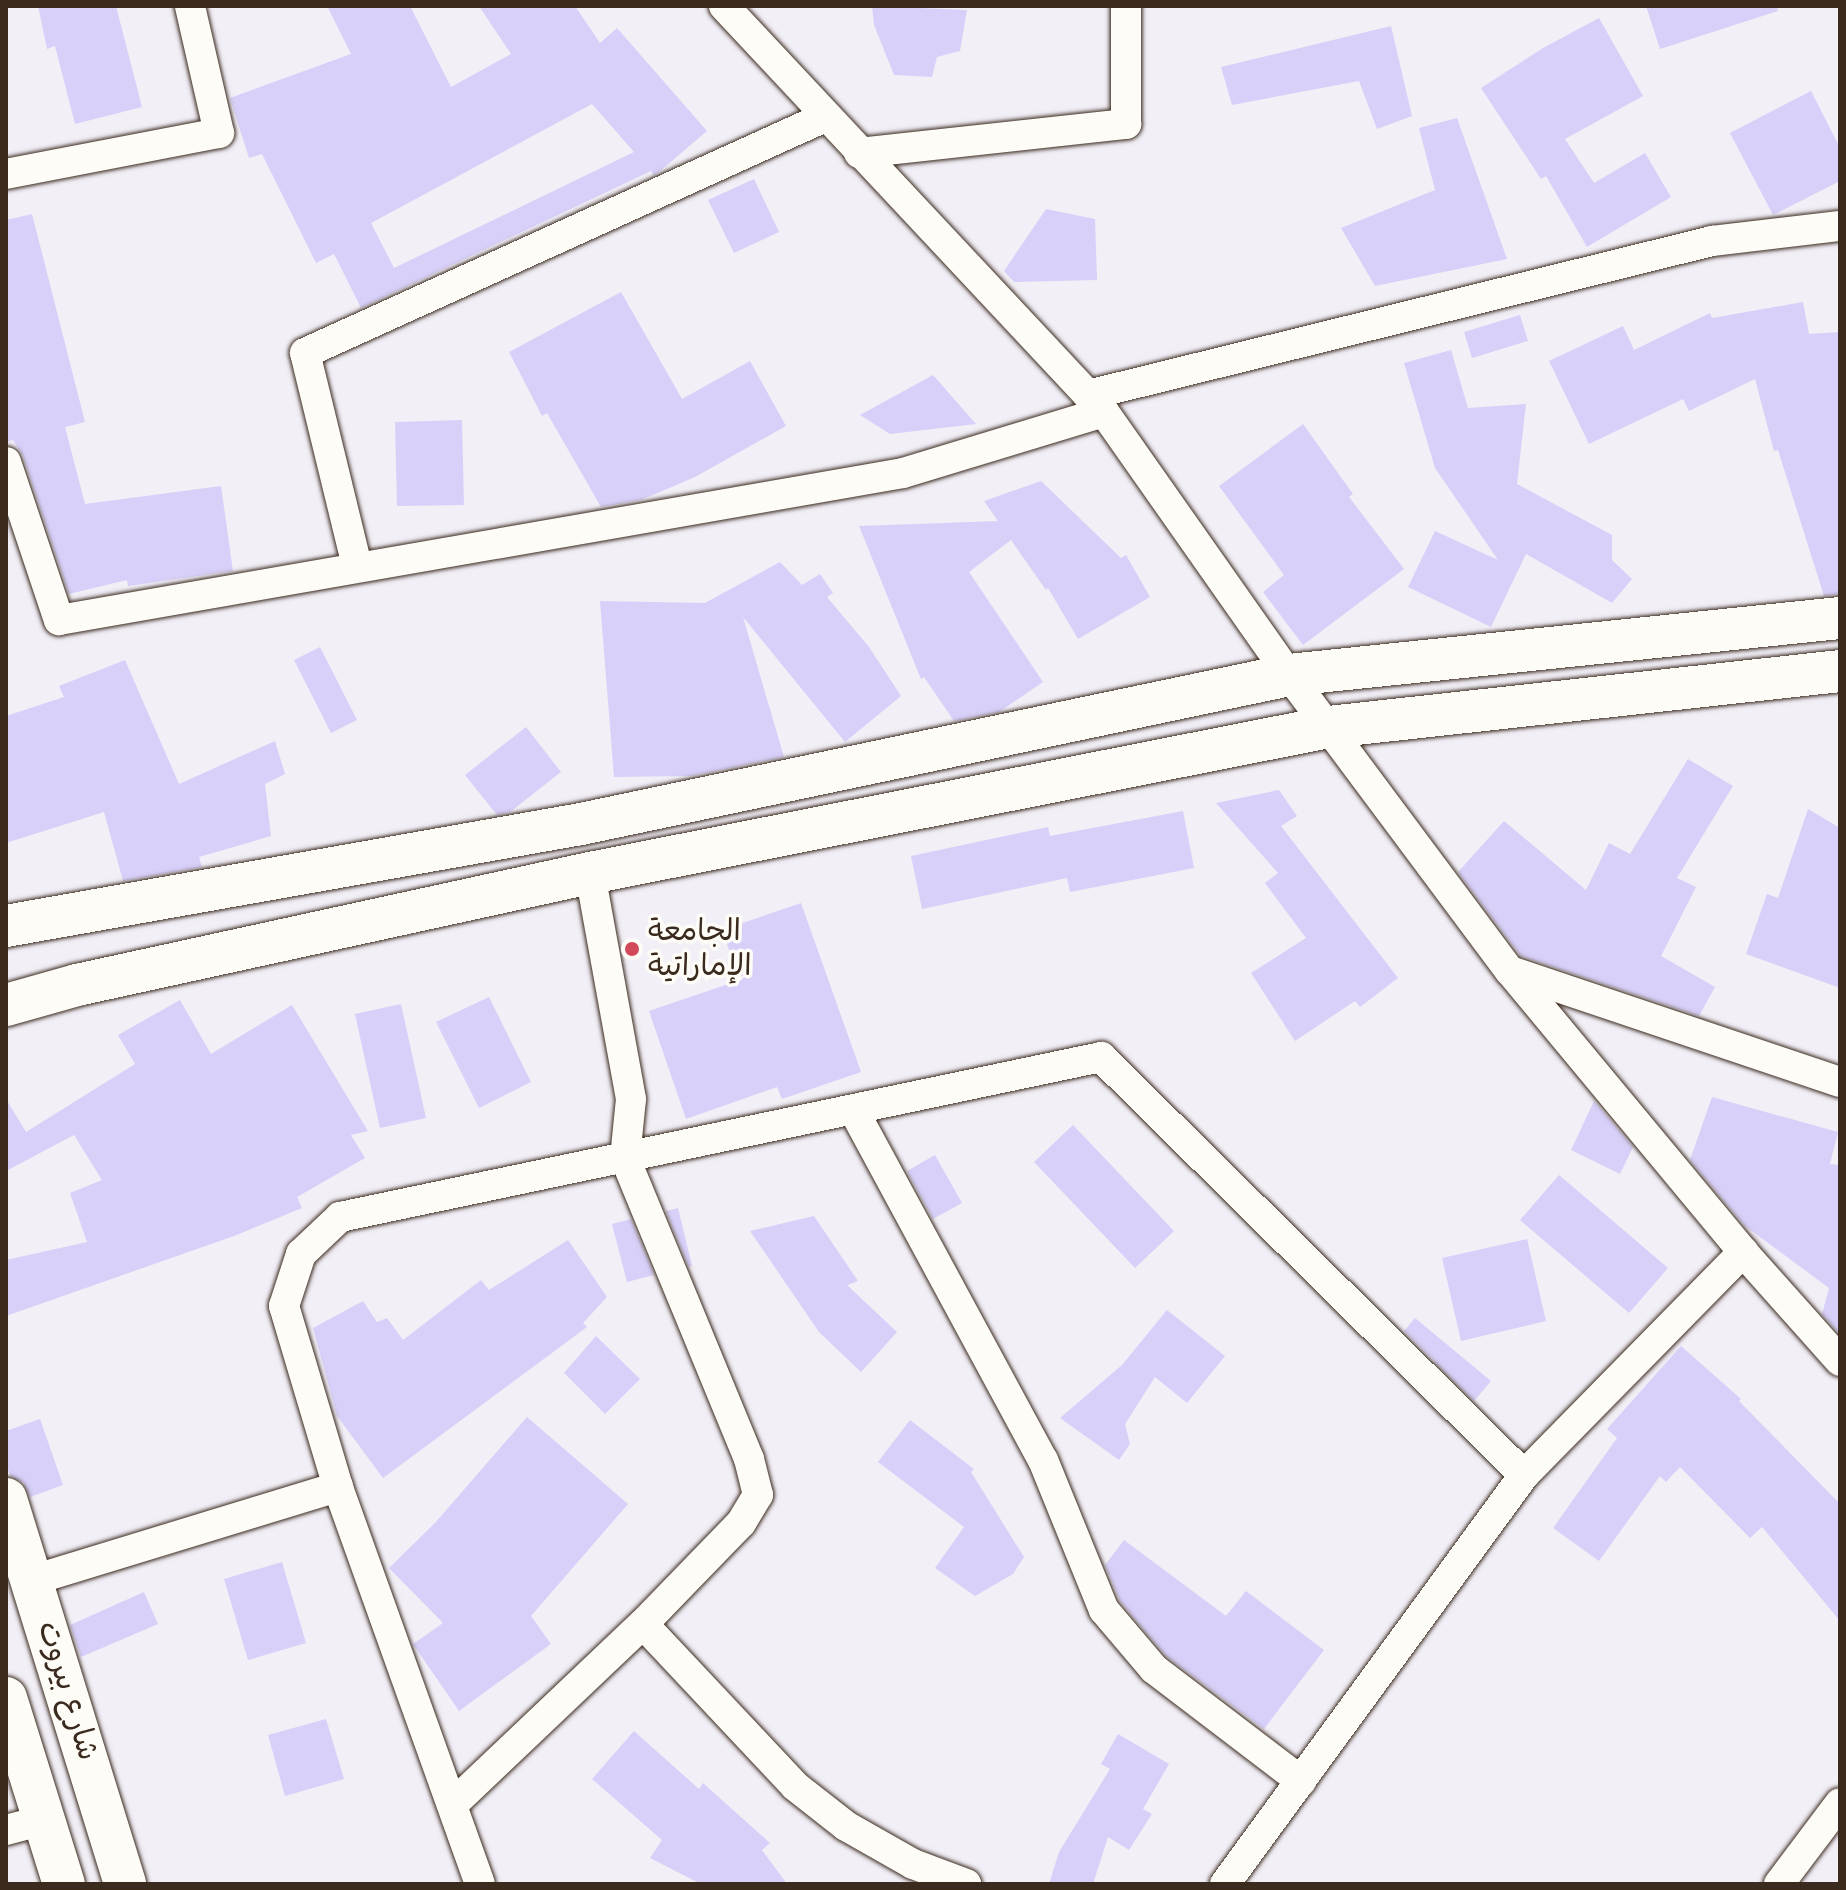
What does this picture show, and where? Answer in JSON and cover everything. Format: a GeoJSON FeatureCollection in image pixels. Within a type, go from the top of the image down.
{"type":"FeatureCollection","features":[{"type":"Feature","properties":{"kind":"street"},"geometry":{"type":"LineString","coordinates":[[6,174],[219,133],[190,6]]}},
{"type":"Feature","properties":{"kind":"street"},"geometry":{"type":"LineString","coordinates":[[724,6],[1096,403],[1289,675],[1510,971],[1743,1252],[1840,1361]]}},
{"type":"Feature","properties":{"kind":"street"},"geometry":{"type":"LineString","coordinates":[[859,153],[1126,124],[1126,6]]}},
{"type":"Feature","properties":{"kind":"street"},"geometry":{"type":"LineString","coordinates":[[357,566],[305,353],[825,117]]}},
{"type":"Feature","properties":{"kind":"street"},"geometry":{"type":"LineString","coordinates":[[6,462],[59,620],[903,473],[1096,403],[1712,241],[1840,226]]}},
{"type":"Feature","properties":{"kind":"street"},"geometry":{"type":"LineString","coordinates":[[6,926],[581,824],[1289,675],[1840,618]]}},
{"type":"Feature","properties":{"kind":"street"},"geometry":{"type":"LineString","coordinates":[[6,1005],[77,985],[590,873],[1329,727],[1840,671]]}},
{"type":"Feature","properties":{"kind":"street"},"geometry":{"type":"LineString","coordinates":[[452,1805],[643,1624],[741,1523],[758,1495],[749,1459],[625,1158],[631,1099],[581,824]]}},
{"type":"Feature","properties":{"kind":"street"},"geometry":{"type":"LineString","coordinates":[[1510,971],[1840,1082]]}},
{"type":"Feature","properties":{"kind":"street"},"geometry":{"type":"LineString","coordinates":[[480,1884],[338,1487],[284,1306],[301,1254],[340,1217],[1101,1057],[1524,1475]]}},
{"type":"Feature","properties":{"kind":"street"},"geometry":{"type":"LineString","coordinates":[[854,1111],[1043,1460],[1104,1610],[1154,1669],[1301,1781]]}},
{"type":"Feature","properties":{"kind":"street"},"geometry":{"type":"LineString","coordinates":[[1225,1884],[1524,1475],[1743,1252]]}},
{"type":"Feature","properties":{"kind":"street"},"geometry":{"type":"LineString","coordinates":[[33,1580],[338,1487]]}},
{"type":"Feature","properties":{"kind":"street","name":"شارع بيروت"},"geometry":{"type":"LineString","coordinates":[[6,1499],[125,1884]]}},
{"type":"Feature","properties":{"kind":"street"},"geometry":{"type":"LineString","coordinates":[[643,1624],[753,1737],[795,1786],[846,1826],[913,1864],[966,1884]]}},
{"type":"Feature","properties":{"kind":"street","name":"شارع بيروت"},"geometry":{"type":"LineString","coordinates":[[6,1698],[25,1825],[64,1884]]}},
{"type":"Feature","properties":{"kind":"street"},"geometry":{"type":"LineString","coordinates":[[1779,1884],[1840,1803]]}},
{"type":"Feature","properties":{"kind":"building"},"geometry":{"type":"Polygon","coordinates":[[[38,6],[116,6],[142,107],[75,124],[55,46],[47,49],[38,6]]]}},
{"type":"Feature","properties":{"kind":"building"},"geometry":{"type":"Polygon","coordinates":[[[327,6],[410,6],[451,87],[511,54],[479,6],[575,6],[600,43],[617,28],[707,131],[654,175],[651,171],[361,308],[334,254],[316,263],[262,154],[249,158],[230,98],[351,54],[327,6]],[[592,104],[371,223],[394,268],[634,152],[592,104]]]}},
{"type":"Feature","properties":{"kind":"building"},"geometry":{"type":"Polygon","coordinates":[[[872,6],[967,10],[960,51],[937,57],[932,77],[894,75],[874,25],[872,6]]]}},
{"type":"Feature","properties":{"kind":"building"},"geometry":{"type":"Polygon","coordinates":[[[1646,6],[1777,6],[1778,11],[1660,49],[1646,6]]]}},
{"type":"Feature","properties":{"kind":"building"},"geometry":{"type":"Polygon","coordinates":[[[1599,18],[1643,96],[1565,139],[1594,183],[1645,153],[1671,197],[1587,247],[1546,176],[1541,179],[1481,88],[1543,48],[1599,18]]]}},
{"type":"Feature","properties":{"kind":"building"},"geometry":{"type":"Polygon","coordinates":[[[1391,26],[1412,116],[1377,129],[1359,81],[1232,105],[1221,67],[1391,26]]]}},
{"type":"Feature","properties":{"kind":"building"},"geometry":{"type":"Polygon","coordinates":[[[1811,91],[1840,148],[1840,181],[1773,215],[1730,133],[1811,91]]]}},
{"type":"Feature","properties":{"kind":"building"},"geometry":{"type":"Polygon","coordinates":[[[1457,118],[1507,259],[1375,286],[1341,228],[1435,190],[1419,128],[1457,118]]]}},
{"type":"Feature","properties":{"kind":"building"},"geometry":{"type":"Polygon","coordinates":[[[754,179],[779,232],[734,253],[708,200],[754,179]]]}},
{"type":"Feature","properties":{"kind":"building"},"geometry":{"type":"Polygon","coordinates":[[[1046,209],[1095,219],[1097,280],[1014,282],[1004,271],[1046,209]]]}},
{"type":"Feature","properties":{"kind":"building"},"geometry":{"type":"Polygon","coordinates":[[[32,214],[85,422],[65,427],[85,504],[221,486],[233,571],[128,586],[127,580],[69,594],[23,456],[13,440],[6,442],[6,220],[32,214]]]}},
{"type":"Feature","properties":{"kind":"building"},"geometry":{"type":"Polygon","coordinates":[[[621,292],[682,399],[750,361],[786,426],[695,477],[641,500],[601,507],[547,413],[542,416],[509,352],[621,292]]]}},
{"type":"Feature","properties":{"kind":"building"},"geometry":{"type":"Polygon","coordinates":[[[1803,302],[1809,334],[1840,332],[1840,594],[1824,596],[1778,450],[1774,451],[1755,379],[1689,411],[1683,399],[1589,444],[1549,361],[1623,326],[1634,350],[1710,313],[1712,318],[1803,302]]]}},
{"type":"Feature","properties":{"kind":"building"},"geometry":{"type":"Polygon","coordinates":[[[1520,315],[1528,341],[1472,358],[1464,332],[1520,315]]]}},
{"type":"Feature","properties":{"kind":"building"},"geometry":{"type":"Polygon","coordinates":[[[1451,350],[1468,408],[1526,404],[1517,484],[1612,535],[1612,560],[1632,579],[1612,603],[1526,554],[1491,627],[1408,587],[1435,531],[1498,560],[1435,468],[1404,363],[1451,350]]]}},
{"type":"Feature","properties":{"kind":"building"},"geometry":{"type":"Polygon","coordinates":[[[933,375],[976,424],[890,434],[860,415],[933,375]]]}},
{"type":"Feature","properties":{"kind":"building"},"geometry":{"type":"Polygon","coordinates":[[[462,420],[464,505],[397,506],[395,422],[462,420]]]}},
{"type":"Feature","properties":{"kind":"building"},"geometry":{"type":"Polygon","coordinates":[[[1303,424],[1353,494],[1349,497],[1404,569],[1303,645],[1263,592],[1284,575],[1219,486],[1303,424]]]}},
{"type":"Feature","properties":{"kind":"building"},"geometry":{"type":"Polygon","coordinates":[[[1041,481],[1121,558],[1126,555],[1150,597],[1078,639],[1048,588],[1046,590],[1011,540],[969,572],[1043,682],[999,712],[954,721],[924,677],[921,679],[859,526],[998,521],[984,501],[1041,481]]]}},
{"type":"Feature","properties":{"kind":"building"},"geometry":{"type":"Polygon","coordinates":[[[780,562],[802,585],[820,574],[833,593],[827,597],[869,647],[901,696],[845,742],[743,617],[784,757],[691,776],[614,777],[600,601],[705,603],[780,562]]]}},
{"type":"Feature","properties":{"kind":"building"},"geometry":{"type":"Polygon","coordinates":[[[320,647],[357,720],[331,733],[294,660],[320,647]]]}},
{"type":"Feature","properties":{"kind":"building"},"geometry":{"type":"Polygon","coordinates":[[[125,660],[179,784],[275,741],[285,774],[265,784],[271,836],[199,857],[202,867],[123,881],[104,812],[6,843],[6,716],[64,697],[59,686],[125,660]]]}},
{"type":"Feature","properties":{"kind":"building"},"geometry":{"type":"Polygon","coordinates":[[[526,727],[561,772],[510,812],[497,815],[465,775],[526,727]]]}},
{"type":"Feature","properties":{"kind":"building"},"geometry":{"type":"Polygon","coordinates":[[[1688,759],[1733,786],[1677,878],[1696,887],[1661,956],[1715,987],[1699,1016],[1521,956],[1458,872],[1504,821],[1586,890],[1609,843],[1630,854],[1688,759]]]}},
{"type":"Feature","properties":{"kind":"building"},"geometry":{"type":"Polygon","coordinates":[[[1279,790],[1297,816],[1281,826],[1398,978],[1360,1007],[1355,1001],[1295,1041],[1251,973],[1306,938],[1265,883],[1278,873],[1216,803],[1279,790]]]}},
{"type":"Feature","properties":{"kind":"building"},"geometry":{"type":"Polygon","coordinates":[[[1808,809],[1840,828],[1840,988],[1746,954],[1767,894],[1778,898],[1808,809]]]}},
{"type":"Feature","properties":{"kind":"building"},"geometry":{"type":"Polygon","coordinates":[[[1183,811],[1194,868],[1070,892],[1067,878],[922,909],[911,856],[1048,827],[1050,836],[1183,811]]]}},
{"type":"Feature","properties":{"kind":"building"},"geometry":{"type":"Polygon","coordinates":[[[801,903],[861,1072],[782,1099],[777,1087],[686,1119],[649,1011],[740,980],[722,930],[801,903]]]}},
{"type":"Feature","properties":{"kind":"building"},"geometry":{"type":"Polygon","coordinates":[[[489,997],[531,1082],[479,1108],[436,1022],[489,997]]]}},
{"type":"Feature","properties":{"kind":"building"},"geometry":{"type":"Polygon","coordinates":[[[180,1000],[211,1054],[292,1005],[368,1131],[351,1135],[365,1158],[297,1197],[302,1208],[234,1236],[6,1316],[6,1260],[87,1242],[70,1193],[102,1180],[74,1135],[6,1171],[6,1099],[26,1132],[135,1064],[118,1035],[180,1000]]]}},
{"type":"Feature","properties":{"kind":"building"},"geometry":{"type":"Polygon","coordinates":[[[401,1004],[426,1118],[380,1128],[355,1014],[401,1004]]]}},
{"type":"Feature","properties":{"kind":"building"},"geometry":{"type":"Polygon","coordinates":[[[1712,1097],[1838,1132],[1830,1164],[1840,1165],[1840,1334],[1822,1314],[1829,1288],[1745,1226],[1690,1160],[1712,1097]]]}},
{"type":"Feature","properties":{"kind":"building"},"geometry":{"type":"Polygon","coordinates":[[[1594,1101],[1633,1147],[1620,1174],[1571,1150],[1594,1101]]]}},
{"type":"Feature","properties":{"kind":"building"},"geometry":{"type":"Polygon","coordinates":[[[1073,1125],[1174,1231],[1135,1268],[1034,1162],[1073,1125]]]}},
{"type":"Feature","properties":{"kind":"building"},"geometry":{"type":"Polygon","coordinates":[[[935,1155],[962,1203],[933,1219],[907,1171],[935,1155]]]}},
{"type":"Feature","properties":{"kind":"building"},"geometry":{"type":"Polygon","coordinates":[[[1559,1175],[1668,1268],[1629,1313],[1520,1220],[1559,1175]]]}},
{"type":"Feature","properties":{"kind":"building"},"geometry":{"type":"Polygon","coordinates":[[[678,1208],[692,1266],[689,1267],[666,1211],[678,1208]]]}},
{"type":"Feature","properties":{"kind":"building"},"geometry":{"type":"Polygon","coordinates":[[[814,1216],[858,1281],[847,1285],[897,1332],[861,1372],[819,1332],[750,1231],[814,1216]]]}},
{"type":"Feature","properties":{"kind":"building"},"geometry":{"type":"Polygon","coordinates":[[[631,1219],[654,1275],[627,1282],[612,1224],[631,1219]]]}},
{"type":"Feature","properties":{"kind":"building"},"geometry":{"type":"Polygon","coordinates":[[[1527,1239],[1546,1321],[1461,1341],[1442,1258],[1527,1239]]]}},
{"type":"Feature","properties":{"kind":"building"},"geometry":{"type":"Polygon","coordinates":[[[568,1240],[607,1297],[583,1323],[587,1327],[383,1478],[337,1416],[313,1328],[363,1301],[377,1322],[387,1318],[403,1340],[481,1280],[489,1290],[568,1240]]]}},
{"type":"Feature","properties":{"kind":"building"},"geometry":{"type":"Polygon","coordinates":[[[1167,1310],[1225,1356],[1187,1403],[1155,1377],[1125,1424],[1130,1444],[1119,1460],[1060,1418],[1122,1365],[1167,1310]]]}},
{"type":"Feature","properties":{"kind":"building"},"geometry":{"type":"Polygon","coordinates":[[[1415,1318],[1491,1381],[1474,1401],[1404,1331],[1415,1318]]]}},
{"type":"Feature","properties":{"kind":"building"},"geometry":{"type":"Polygon","coordinates":[[[596,1336],[640,1379],[605,1414],[564,1373],[596,1336]]]}},
{"type":"Feature","properties":{"kind":"building"},"geometry":{"type":"Polygon","coordinates":[[[1681,1346],[1741,1399],[1739,1401],[1840,1504],[1840,1621],[1762,1527],[1750,1538],[1680,1467],[1666,1482],[1660,1476],[1599,1561],[1553,1528],[1617,1438],[1607,1429],[1681,1346]]]}},
{"type":"Feature","properties":{"kind":"building"},"geometry":{"type":"Polygon","coordinates":[[[527,1417],[628,1504],[531,1616],[551,1644],[459,1711],[413,1644],[443,1623],[389,1568],[435,1523],[527,1417]]]}},
{"type":"Feature","properties":{"kind":"building"},"geometry":{"type":"Polygon","coordinates":[[[40,1419],[63,1485],[30,1497],[23,1482],[10,1476],[6,1463],[6,1431],[40,1419]]]}},
{"type":"Feature","properties":{"kind":"building"},"geometry":{"type":"Polygon","coordinates":[[[910,1420],[974,1469],[971,1472],[1024,1557],[1013,1574],[975,1596],[935,1568],[964,1527],[878,1462],[910,1420]]]}},
{"type":"Feature","properties":{"kind":"building"},"geometry":{"type":"Polygon","coordinates":[[[1124,1540],[1226,1616],[1246,1591],[1324,1650],[1264,1729],[1166,1656],[1120,1601],[1105,1565],[1124,1540]]]}},
{"type":"Feature","properties":{"kind":"building"},"geometry":{"type":"Polygon","coordinates":[[[282,1562],[306,1643],[248,1660],[224,1579],[282,1562]]]}},
{"type":"Feature","properties":{"kind":"building"},"geometry":{"type":"Polygon","coordinates":[[[144,1592],[158,1624],[81,1657],[70,1625],[144,1592]]]}},
{"type":"Feature","properties":{"kind":"building"},"geometry":{"type":"Polygon","coordinates":[[[326,1719],[344,1779],[285,1796],[268,1735],[326,1719]]]}},
{"type":"Feature","properties":{"kind":"building"},"geometry":{"type":"Polygon","coordinates":[[[634,1731],[699,1789],[703,1783],[770,1843],[762,1850],[787,1884],[701,1884],[650,1858],[662,1840],[592,1779],[634,1731]]]}},
{"type":"Feature","properties":{"kind":"building"},"geometry":{"type":"Polygon","coordinates":[[[1118,1734],[1169,1764],[1143,1809],[1152,1814],[1129,1850],[1108,1837],[1093,1884],[1049,1884],[1059,1852],[1110,1769],[1101,1764],[1118,1734]]]}},
{"type":"Feature","properties":{"kind":"place","name":"الجامعة الإماراتية"},"geometry":{"type":"Point","coordinates":[632,949]}}]}
